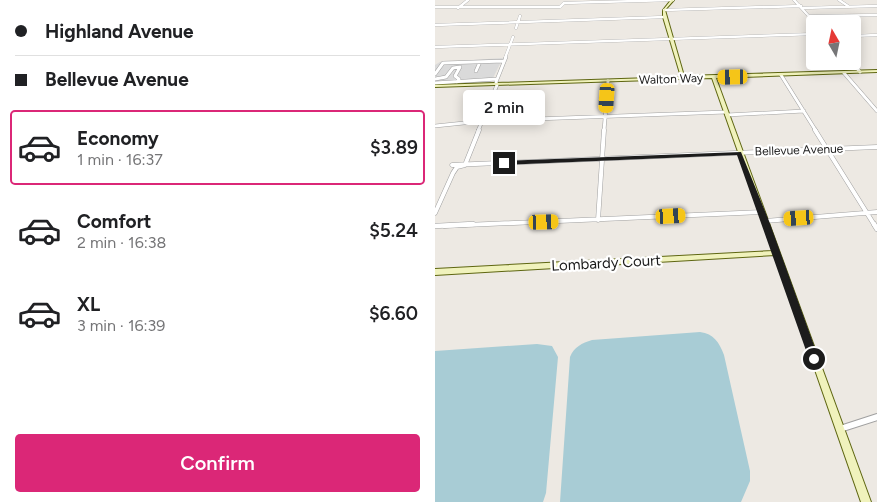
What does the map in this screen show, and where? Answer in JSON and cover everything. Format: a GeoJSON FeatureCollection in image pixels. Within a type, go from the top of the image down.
{"type":"FeatureCollection","features":[{"type":"Feature","properties":{"kind":"main road"},"geometry":{"type":"LineString","coordinates":[[673,0],[665,10],[665,17],[683,78]]}},
{"type":"Feature","properties":{"kind":"main road","name":"Walton Way"},"geometry":{"type":"LineString","coordinates":[[436,84],[497,85],[877,71]]}},
{"type":"Feature","properties":{"kind":"main road"},"geometry":{"type":"LineString","coordinates":[[713,77],[866,502]]}},
{"type":"Feature","properties":{"kind":"main road","name":"Lombardy Court"},"geometry":{"type":"LineString","coordinates":[[435,272],[776,253]]}},
{"type":"Feature","properties":{"kind":"street"},"geometry":{"type":"LineString","coordinates":[[458,8],[468,0]]}},
{"type":"Feature","properties":{"kind":"street"},"geometry":{"type":"LineString","coordinates":[[523,6],[525,0]]}},
{"type":"Feature","properties":{"kind":"street"},"geometry":{"type":"LineString","coordinates":[[435,7],[509,9],[523,6],[560,7],[564,1],[673,0]]}},
{"type":"Feature","properties":{"kind":"street"},"geometry":{"type":"LineString","coordinates":[[794,0],[808,15]]}},
{"type":"Feature","properties":{"kind":"street"},"geometry":{"type":"LineString","coordinates":[[839,0],[848,6]]}},
{"type":"Feature","properties":{"kind":"street"},"geometry":{"type":"LineString","coordinates":[[665,10],[877,6]]}},
{"type":"Feature","properties":{"kind":"street"},"geometry":{"type":"LineString","coordinates":[[625,12],[625,18]]}},
{"type":"Feature","properties":{"kind":"street"},"geometry":{"type":"LineString","coordinates":[[861,15],[877,15]]}},
{"type":"Feature","properties":{"kind":"street"},"geometry":{"type":"LineString","coordinates":[[516,28],[520,16]]}},
{"type":"Feature","properties":{"kind":"street"},"geometry":{"type":"LineString","coordinates":[[435,25],[665,17]]}},
{"type":"Feature","properties":{"kind":"street"},"geometry":{"type":"LineString","coordinates":[[861,34],[877,34]]}},
{"type":"Feature","properties":{"kind":"street"},"geometry":{"type":"LineString","coordinates":[[435,213],[453,173],[457,167],[465,165],[497,85],[497,79],[513,36]]}},
{"type":"Feature","properties":{"kind":"street"},"geometry":{"type":"LineString","coordinates":[[435,47],[806,36]]}},
{"type":"Feature","properties":{"kind":"street"},"geometry":{"type":"LineString","coordinates":[[435,74],[443,63],[504,61]]}},
{"type":"Feature","properties":{"kind":"street"},"geometry":{"type":"LineString","coordinates":[[475,71],[480,62]]}},
{"type":"Feature","properties":{"kind":"street"},"geometry":{"type":"LineString","coordinates":[[436,84],[446,77],[452,68],[460,67],[455,76],[459,78],[457,82]]}},
{"type":"Feature","properties":{"kind":"street"},"geometry":{"type":"LineString","coordinates":[[844,72],[877,111]]}},
{"type":"Feature","properties":{"kind":"street"},"geometry":{"type":"LineString","coordinates":[[781,76],[877,229]]}},
{"type":"Feature","properties":{"kind":"street"},"geometry":{"type":"LineString","coordinates":[[436,84],[497,79]]}},
{"type":"Feature","properties":{"kind":"street"},"geometry":{"type":"LineString","coordinates":[[598,220],[608,81]]}},
{"type":"Feature","properties":{"kind":"street"},"geometry":{"type":"LineString","coordinates":[[435,126],[483,120],[804,111]]}},
{"type":"Feature","properties":{"kind":"street","name":"Bellevue Avenue"},"geometry":{"type":"LineString","coordinates":[[452,165],[877,147]]}},
{"type":"Feature","properties":{"kind":"street"},"geometry":{"type":"LineString","coordinates":[[435,226],[762,212]]}},
{"type":"Feature","properties":{"kind":"street"},"geometry":{"type":"LineString","coordinates":[[765,221],[877,212]]}},
{"type":"Feature","properties":{"kind":"street"},"geometry":{"type":"LineString","coordinates":[[839,430],[877,417]]}},
{"type":"Feature","properties":{"kind":"shaded area"},"geometry":{"type":"Polygon","coordinates":[[[503,58],[491,82],[435,85],[435,65],[440,62],[503,58]]]}},
{"type":"Feature","properties":{"kind":"water"},"geometry":{"type":"Polygon","coordinates":[[[700,332],[715,339],[724,355],[750,471],[750,481],[741,502],[560,502],[570,357],[576,348],[592,340],[700,332]]]}},
{"type":"Feature","properties":{"kind":"water"},"geometry":{"type":"Polygon","coordinates":[[[537,344],[552,346],[558,357],[546,493],[543,502],[435,502],[435,351],[537,344]]]}},
{"type":"Feature","properties":{"kind":"route"},"geometry":{"type":"LineString","coordinates":[[504,163],[739,153],[814,359]]}}]}
